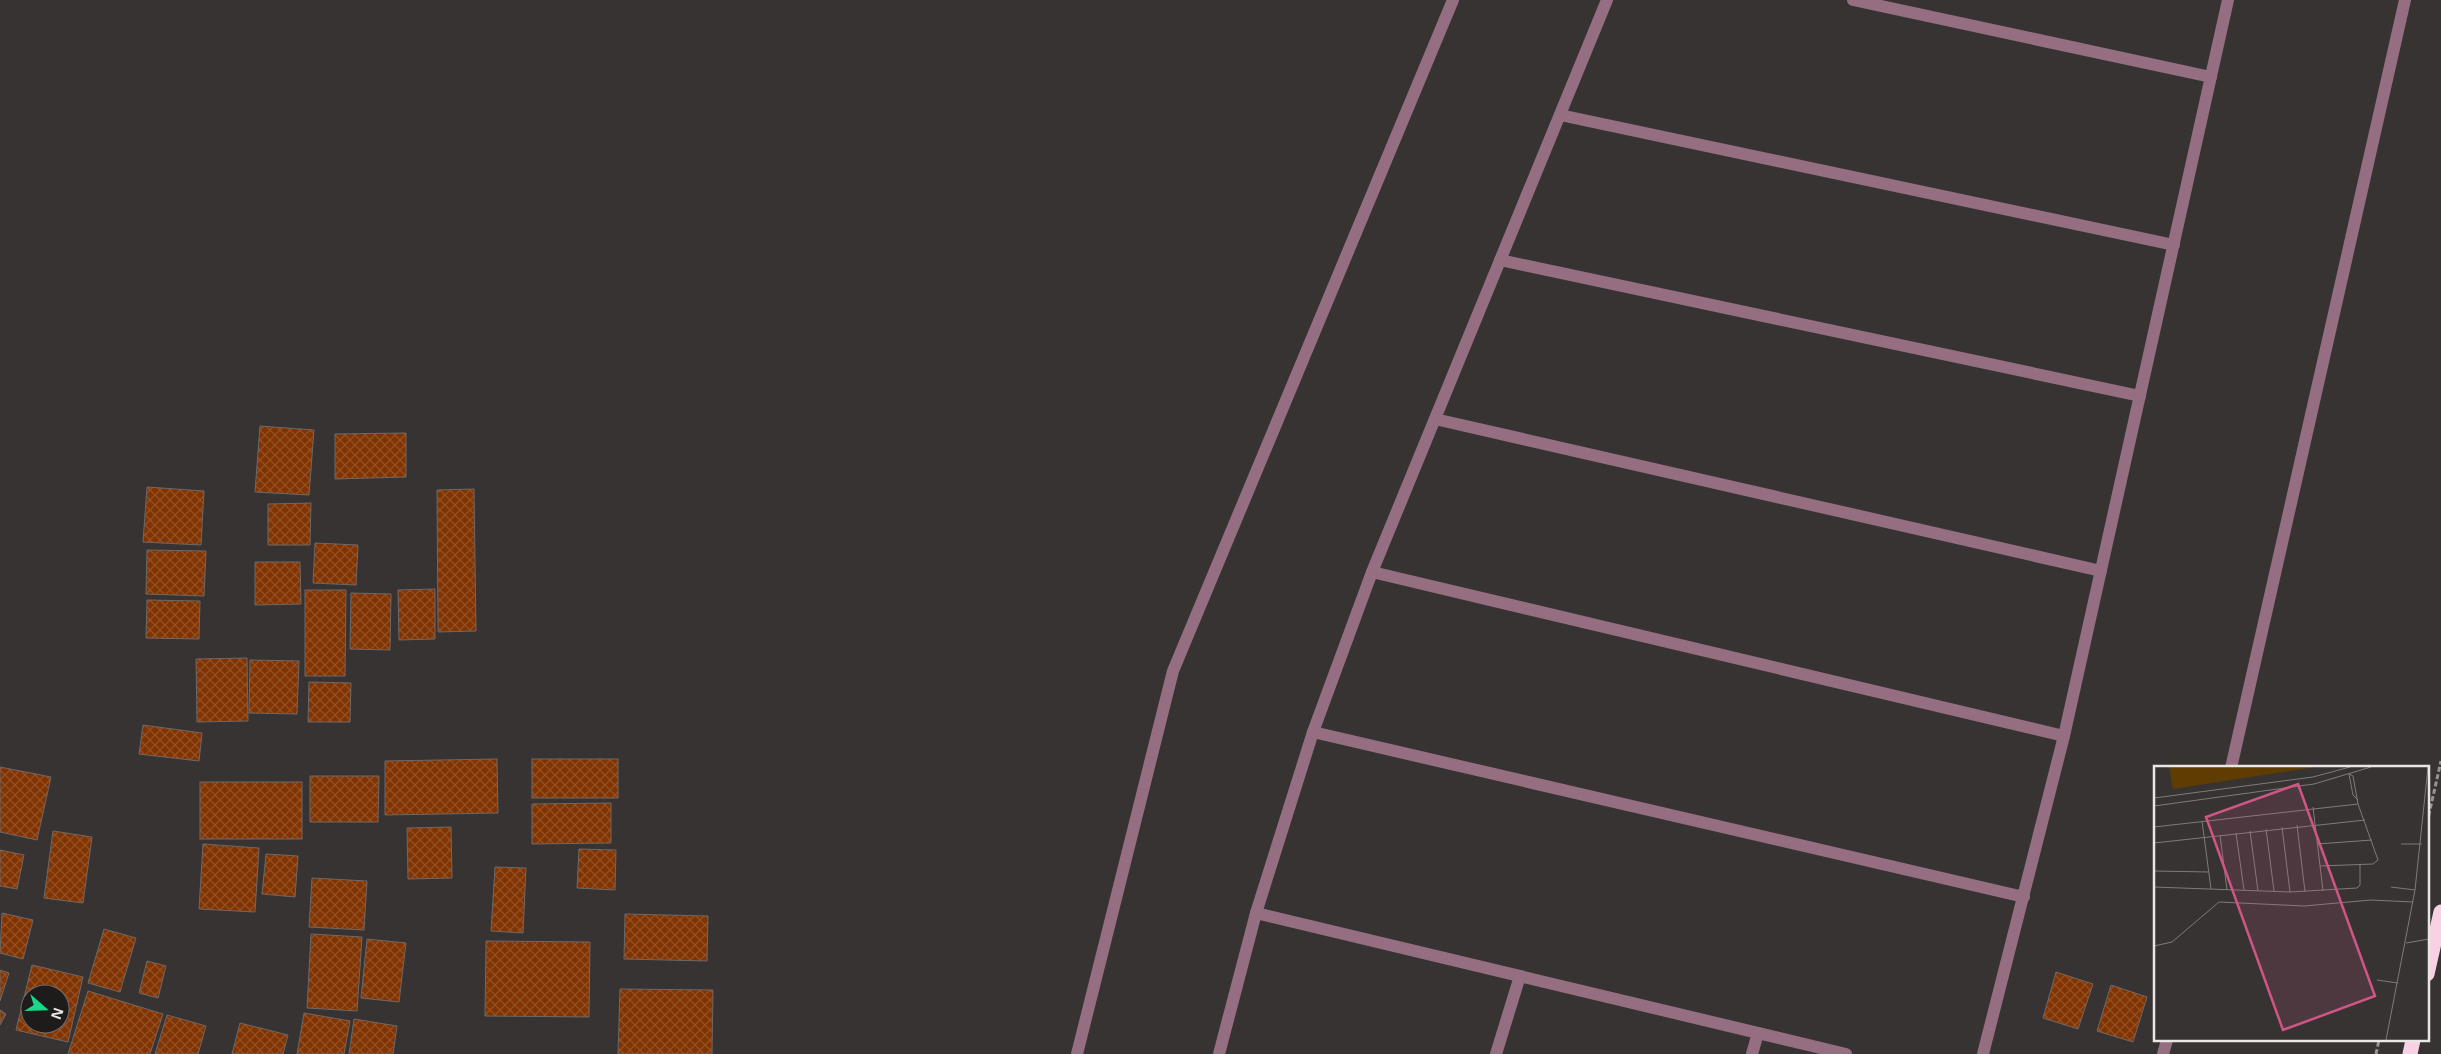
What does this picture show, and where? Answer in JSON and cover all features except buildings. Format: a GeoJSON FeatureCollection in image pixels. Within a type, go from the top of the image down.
{"type":"FeatureCollection","features":[{"type":"Feature","properties":{"kind":"highway"},"geometry":{"type":"LineString","coordinates":[[2428,970],[2441,912]]}},
{"type":"Feature","properties":{"kind":"street"},"geometry":{"type":"LineString","coordinates":[[1077,1054],[1173,670],[1453,0]]}},
{"type":"Feature","properties":{"kind":"street"},"geometry":{"type":"LineString","coordinates":[[1219,1054],[1256,913],[1313,732],[1372,572],[1607,0]]}},
{"type":"Feature","properties":{"kind":"street"},"geometry":{"type":"LineString","coordinates":[[1852,0],[2211,77]]}},
{"type":"Feature","properties":{"kind":"street"},"geometry":{"type":"LineString","coordinates":[[1982,1054],[2064,736],[2228,0]]}},
{"type":"Feature","properties":{"kind":"street"},"geometry":{"type":"LineString","coordinates":[[2231,766],[2405,0]]}},
{"type":"Feature","properties":{"kind":"street"},"geometry":{"type":"LineString","coordinates":[[1560,115],[2174,245]]}},
{"type":"Feature","properties":{"kind":"street"},"geometry":{"type":"LineString","coordinates":[[1500,260],[2140,396]]}},
{"type":"Feature","properties":{"kind":"street"},"geometry":{"type":"LineString","coordinates":[[1435,419],[2100,571]]}},
{"type":"Feature","properties":{"kind":"street"},"geometry":{"type":"LineString","coordinates":[[1372,572],[2064,736]]}},
{"type":"Feature","properties":{"kind":"street"},"geometry":{"type":"LineString","coordinates":[[1313,732],[2024,897]]}},
{"type":"Feature","properties":{"kind":"street"},"geometry":{"type":"LineString","coordinates":[[1256,913],[1846,1054]]}},
{"type":"Feature","properties":{"kind":"street"},"geometry":{"type":"LineString","coordinates":[[1496,1054],[1520,976]]}},
{"type":"Feature","properties":{"kind":"street"},"geometry":{"type":"LineString","coordinates":[[1752,1054],[1758,1033]]}},
{"type":"Feature","properties":{"kind":"path"},"geometry":{"type":"LineString","coordinates":[[2428,819],[2441,761]]}}]}
